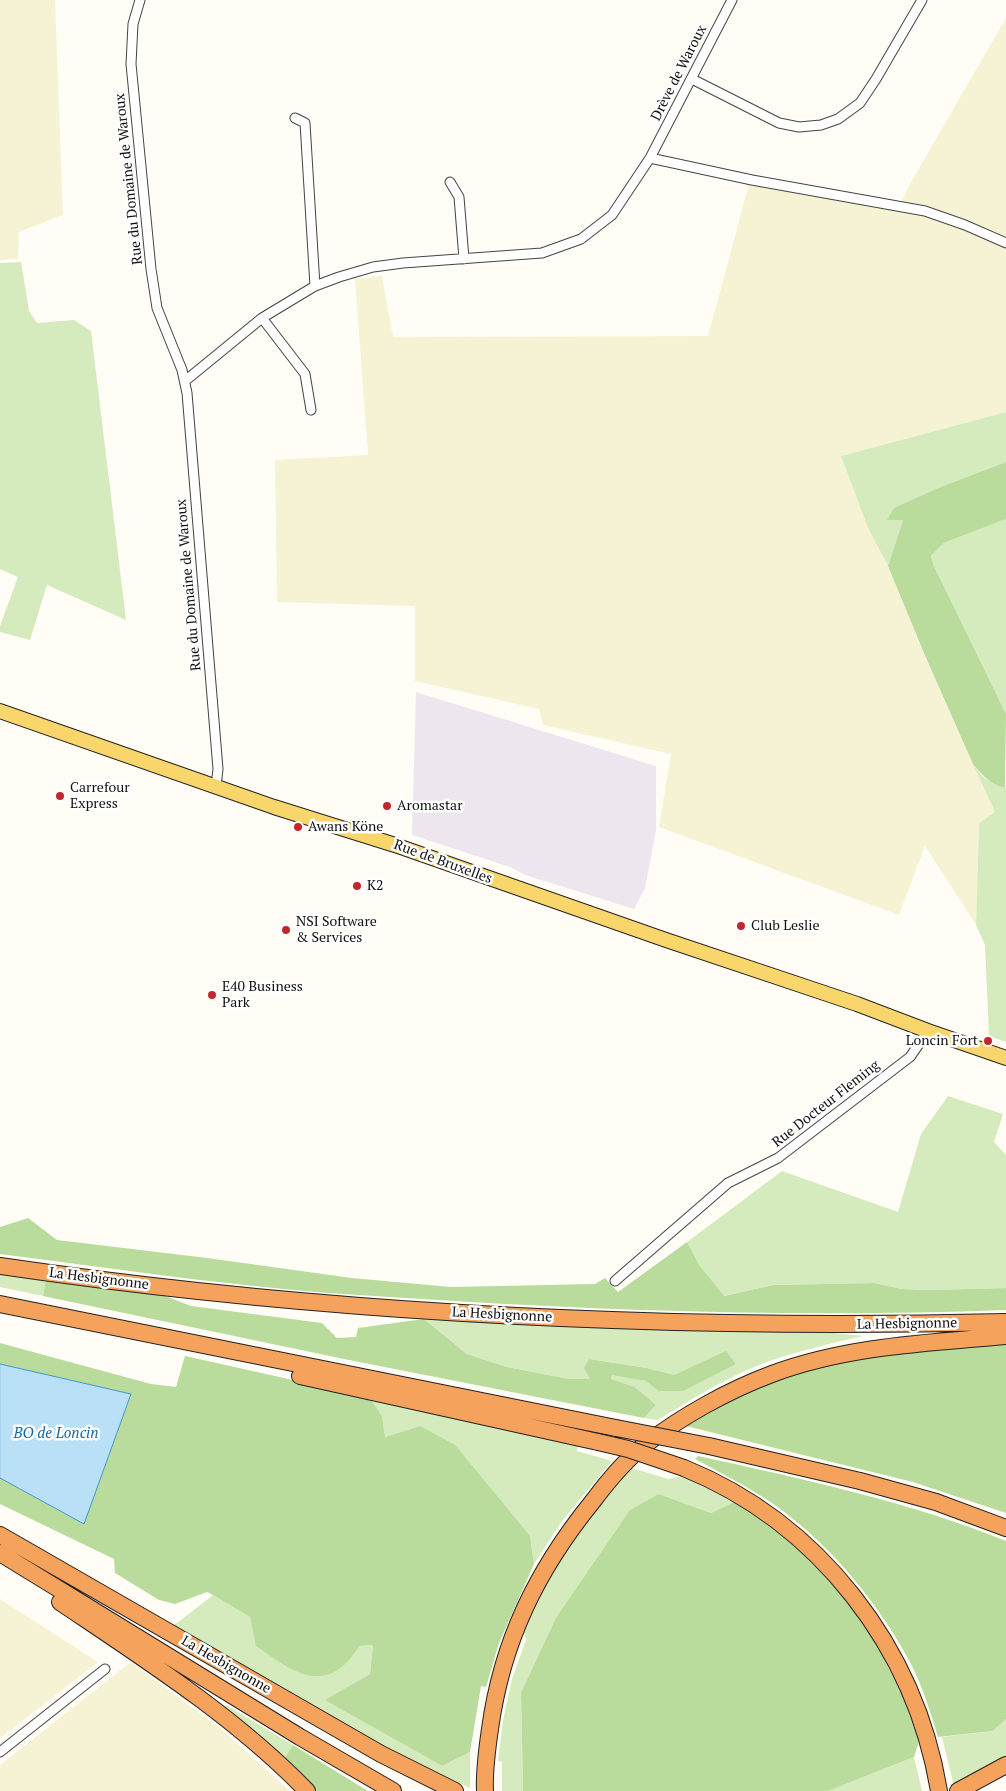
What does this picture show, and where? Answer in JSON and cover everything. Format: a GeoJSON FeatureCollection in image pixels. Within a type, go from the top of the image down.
{"type":"FeatureCollection","features":[{"type":"Feature","properties":{"kind":"highway","name":"La Hesbignonne"},"geometry":{"type":"LineString","coordinates":[[0,1266],[165,1287],[330,1304],[498,1315],[688,1324],[889,1325],[1006,1322]]}},
{"type":"Feature","properties":{"kind":"highway"},"geometry":{"type":"LineString","coordinates":[[0,1304],[709,1446],[936,1502],[1006,1528]]}},
{"type":"Feature","properties":{"kind":"highway"},"geometry":{"type":"LineString","coordinates":[[111,1327],[132,1339],[628,1448],[713,1480],[781,1523],[838,1578],[864,1609],[891,1650],[921,1718],[930,1748],[939,1791]]}},
{"type":"Feature","properties":{"kind":"highway"},"geometry":{"type":"LineString","coordinates":[[485,1791],[486,1760],[493,1706],[501,1670],[525,1605],[555,1553],[580,1517],[644,1445],[695,1412],[734,1391],[770,1374],[803,1364],[853,1352],[1006,1336]]}},
{"type":"Feature","properties":{"kind":"highway","name":"La Hesbignonne"},"geometry":{"type":"LineString","coordinates":[[0,1535],[381,1754],[455,1791]]}},
{"type":"Feature","properties":{"kind":"highway"},"geometry":{"type":"LineString","coordinates":[[0,1553],[300,1737],[393,1791]]}},
{"type":"Feature","properties":{"kind":"highway"},"geometry":{"type":"LineString","coordinates":[[40,1577],[51,1596],[151,1663],[230,1721],[307,1791]]}},
{"type":"Feature","properties":{"kind":"highway"},"geometry":{"type":"LineString","coordinates":[[958,1791],[1006,1765]]}},
{"type":"Feature","properties":{"kind":"main road","name":"Rue de Bruxelles"},"geometry":{"type":"LineString","coordinates":[[0,712],[395,845],[647,934],[857,1004],[1006,1058]]}},
{"type":"Feature","properties":{"kind":"street","name":"Rue du Domaine de Waroux"},"geometry":{"type":"LineString","coordinates":[[140,0],[133,24],[131,64],[151,270],[157,308],[186,381],[218,769],[216,786]]}},
{"type":"Feature","properties":{"kind":"street","name":"Drève de Waroux"},"geometry":{"type":"LineString","coordinates":[[650,158],[732,0]]}},
{"type":"Feature","properties":{"kind":"street"},"geometry":{"type":"LineString","coordinates":[[692,79],[779,123],[799,127],[821,125],[838,119],[860,102],[876,79],[922,0]]}},
{"type":"Feature","properties":{"kind":"street"},"geometry":{"type":"LineString","coordinates":[[294,118],[305,123],[315,286]]}},
{"type":"Feature","properties":{"kind":"street"},"geometry":{"type":"LineString","coordinates":[[186,381],[262,318],[315,286],[373,267],[403,263],[542,253],[581,239],[612,215],[650,158],[752,180],[925,211],[965,224],[1006,244]]}},
{"type":"Feature","properties":{"kind":"street"},"geometry":{"type":"LineString","coordinates":[[450,182],[458,197],[464,258]]}},
{"type":"Feature","properties":{"kind":"street"},"geometry":{"type":"LineString","coordinates":[[262,318],[305,374],[311,410]]}},
{"type":"Feature","properties":{"kind":"street","name":"Rue Docteur Fleming"},"geometry":{"type":"LineString","coordinates":[[615,1281],[728,1183],[778,1158],[910,1057],[928,1031]]}},
{"type":"Feature","properties":{"kind":"street"},"geometry":{"type":"LineString","coordinates":[[0,1752],[105,1670]]}},
{"type":"Feature","properties":{"kind":"shaded area"},"geometry":{"type":"Polygon","coordinates":[[[0,0],[55,0],[63,215],[19,232],[18,259],[0,260],[0,0]]]}},
{"type":"Feature","properties":{"kind":"shaded area"},"geometry":{"type":"Polygon","coordinates":[[[1006,18],[1006,412],[841,456],[868,528],[888,566],[926,659],[995,812],[979,823],[976,925],[925,846],[899,915],[659,827],[671,754],[543,725],[539,709],[415,681],[415,606],[277,602],[275,460],[368,455],[355,279],[382,276],[393,337],[708,336],[749,184],[898,210],[911,182],[1006,18]]]}},
{"type":"Feature","properties":{"kind":"shaded area"},"geometry":{"type":"Polygon","coordinates":[[[416,692],[656,766],[656,830],[645,888],[634,909],[525,875],[510,867],[412,835],[416,692]]]}},
{"type":"Feature","properties":{"kind":"shaded area"},"geometry":{"type":"Polygon","coordinates":[[[0,1599],[98,1662],[0,1738],[0,1599]]]}},
{"type":"Feature","properties":{"kind":"shaded area"},"geometry":{"type":"Polygon","coordinates":[[[131,1662],[221,1729],[290,1791],[0,1791],[0,1765],[131,1662]]]}},
{"type":"Feature","properties":{"kind":"green space"},"geometry":{"type":"Polygon","coordinates":[[[21,262],[29,311],[37,323],[74,320],[91,331],[126,620],[47,585],[30,640],[0,632],[0,626],[18,577],[0,569],[0,263],[21,262]]]}},
{"type":"Feature","properties":{"kind":"green space"},"geometry":{"type":"Polygon","coordinates":[[[1006,412],[1006,462],[943,486],[903,520],[888,566],[868,528],[841,456],[1006,412]]]}},
{"type":"Feature","properties":{"kind":"green space"},"geometry":{"type":"Polygon","coordinates":[[[1006,462],[1006,519],[944,543],[931,556],[934,566],[1006,714],[1005,788],[987,779],[973,764],[926,658],[888,566],[903,520],[887,520],[894,508],[943,486],[1006,462]]]}},
{"type":"Feature","properties":{"kind":"green space"},"geometry":{"type":"Polygon","coordinates":[[[1006,519],[1006,714],[934,566],[931,556],[944,543],[1006,519]]]}},
{"type":"Feature","properties":{"kind":"green space"},"geometry":{"type":"Polygon","coordinates":[[[973,764],[984,778],[1006,788],[1006,1042],[989,1036],[985,945],[976,925],[979,823],[995,812],[973,764]]]}},
{"type":"Feature","properties":{"kind":"green space"},"geometry":{"type":"Polygon","coordinates":[[[948,1096],[1003,1114],[994,1142],[1006,1155],[1006,1288],[902,1289],[874,1283],[773,1285],[723,1296],[700,1266],[687,1242],[782,1171],[898,1212],[921,1134],[948,1096]]]}},
{"type":"Feature","properties":{"kind":"green space"},"geometry":{"type":"Polygon","coordinates":[[[28,1218],[57,1240],[352,1278],[451,1287],[595,1284],[605,1278],[618,1292],[687,1242],[700,1266],[724,1296],[773,1285],[874,1283],[902,1289],[1006,1288],[1006,1310],[868,1313],[661,1311],[327,1293],[245,1285],[0,1254],[0,1227],[28,1218]]]}},
{"type":"Feature","properties":{"kind":"green space"},"geometry":{"type":"Polygon","coordinates":[[[0,1273],[46,1280],[43,1296],[0,1287],[0,1273]]]}},
{"type":"Feature","properties":{"kind":"green space"},"geometry":{"type":"Polygon","coordinates":[[[46,1280],[160,1294],[191,1306],[322,1323],[337,1338],[356,1337],[358,1328],[424,1319],[467,1354],[507,1367],[569,1379],[590,1379],[584,1368],[589,1359],[647,1368],[674,1375],[726,1351],[736,1364],[683,1391],[658,1391],[646,1381],[612,1375],[611,1379],[635,1387],[656,1405],[644,1418],[344,1359],[43,1296],[46,1280]]]}},
{"type":"Feature","properties":{"kind":"green space"},"geometry":{"type":"Polygon","coordinates":[[[424,1319],[627,1329],[835,1333],[863,1336],[798,1352],[759,1365],[720,1383],[658,1420],[644,1418],[656,1405],[635,1387],[610,1379],[612,1374],[646,1381],[658,1391],[736,1364],[726,1352],[674,1375],[647,1368],[589,1359],[590,1380],[569,1379],[507,1367],[467,1354],[424,1319]]]}},
{"type":"Feature","properties":{"kind":"green space"},"geometry":{"type":"Polygon","coordinates":[[[0,1343],[151,1384],[176,1387],[185,1356],[369,1397],[382,1416],[385,1437],[420,1426],[455,1445],[530,1536],[534,1564],[499,1643],[486,1687],[481,1686],[470,1752],[442,1766],[325,1700],[370,1674],[373,1645],[360,1646],[342,1667],[328,1674],[306,1675],[285,1666],[256,1646],[250,1617],[213,1595],[207,1592],[175,1604],[159,1600],[115,1573],[114,1559],[0,1504],[0,1478],[84,1524],[131,1394],[0,1364],[0,1343]]]}},
{"type":"Feature","properties":{"kind":"green space"},"geometry":{"type":"Polygon","coordinates":[[[1006,1344],[1006,1513],[913,1482],[686,1426],[720,1404],[760,1385],[817,1365],[874,1356],[1006,1344]]]}},
{"type":"Feature","properties":{"kind":"green space"},"geometry":{"type":"Polygon","coordinates":[[[369,1397],[578,1445],[577,1451],[612,1461],[562,1521],[534,1564],[530,1536],[420,1426],[385,1437],[382,1416],[369,1397]]]}},
{"type":"Feature","properties":{"kind":"green space"},"geometry":{"type":"Polygon","coordinates":[[[698,1456],[854,1492],[931,1514],[1006,1541],[1006,1719],[993,1731],[938,1737],[930,1710],[912,1666],[876,1608],[847,1571],[831,1553],[786,1513],[748,1488],[695,1459],[698,1456]]]}},
{"type":"Feature","properties":{"kind":"green space"},"geometry":{"type":"Polygon","coordinates":[[[632,1468],[668,1479],[683,1476],[734,1502],[711,1513],[659,1494],[521,1693],[523,1791],[502,1791],[502,1762],[498,1761],[503,1720],[512,1679],[526,1640],[523,1628],[543,1583],[597,1506],[632,1468]]]}},
{"type":"Feature","properties":{"kind":"green space"},"geometry":{"type":"Polygon","coordinates":[[[659,1494],[711,1513],[734,1502],[767,1522],[803,1553],[839,1591],[873,1637],[903,1697],[919,1741],[914,1757],[828,1791],[523,1791],[521,1693],[556,1618],[630,1510],[659,1494]]]}},
{"type":"Feature","properties":{"kind":"green space"},"geometry":{"type":"Polygon","coordinates":[[[213,1595],[339,1669],[360,1646],[373,1645],[370,1674],[326,1700],[442,1766],[470,1752],[470,1788],[412,1762],[172,1627],[213,1595]]]}},
{"type":"Feature","properties":{"kind":"green space"},"geometry":{"type":"Polygon","coordinates":[[[226,1705],[293,1745],[284,1759],[224,1708],[226,1705]]]}},
{"type":"Feature","properties":{"kind":"green space"},"geometry":{"type":"Polygon","coordinates":[[[1006,1719],[1006,1756],[954,1786],[942,1737],[993,1731],[1006,1719]]]}},
{"type":"Feature","properties":{"kind":"green space"},"geometry":{"type":"Polygon","coordinates":[[[293,1745],[368,1791],[315,1791],[284,1759],[293,1745]]]}},
{"type":"Feature","properties":{"kind":"green space"},"geometry":{"type":"Polygon","coordinates":[[[914,1757],[922,1791],[828,1791],[914,1757]]]}},
{"type":"Feature","properties":{"kind":"water","name":"BO de Loncin"},"geometry":{"type":"Polygon","coordinates":[[[0,1364],[131,1394],[84,1524],[0,1478],[0,1364]]]}},
{"type":"Feature","properties":{"kind":"place","name":"Carrefour Express"},"geometry":{"type":"Point","coordinates":[60,796]}},
{"type":"Feature","properties":{"kind":"place","name":"Aromastar"},"geometry":{"type":"Point","coordinates":[387,806]}},
{"type":"Feature","properties":{"kind":"place","name":"Awans Köne"},"geometry":{"type":"Point","coordinates":[298,827]}},
{"type":"Feature","properties":{"kind":"place","name":"K2"},"geometry":{"type":"Point","coordinates":[357,886]}},
{"type":"Feature","properties":{"kind":"place","name":"Club Leslie"},"geometry":{"type":"Point","coordinates":[741,926]}},
{"type":"Feature","properties":{"kind":"place","name":"NSI Software & Services"},"geometry":{"type":"Point","coordinates":[286,930]}},
{"type":"Feature","properties":{"kind":"place","name":"E40 Business Park"},"geometry":{"type":"Point","coordinates":[212,995]}},
{"type":"Feature","properties":{"kind":"place","name":"Loncin Fort"},"geometry":{"type":"Point","coordinates":[988,1041]}}]}
